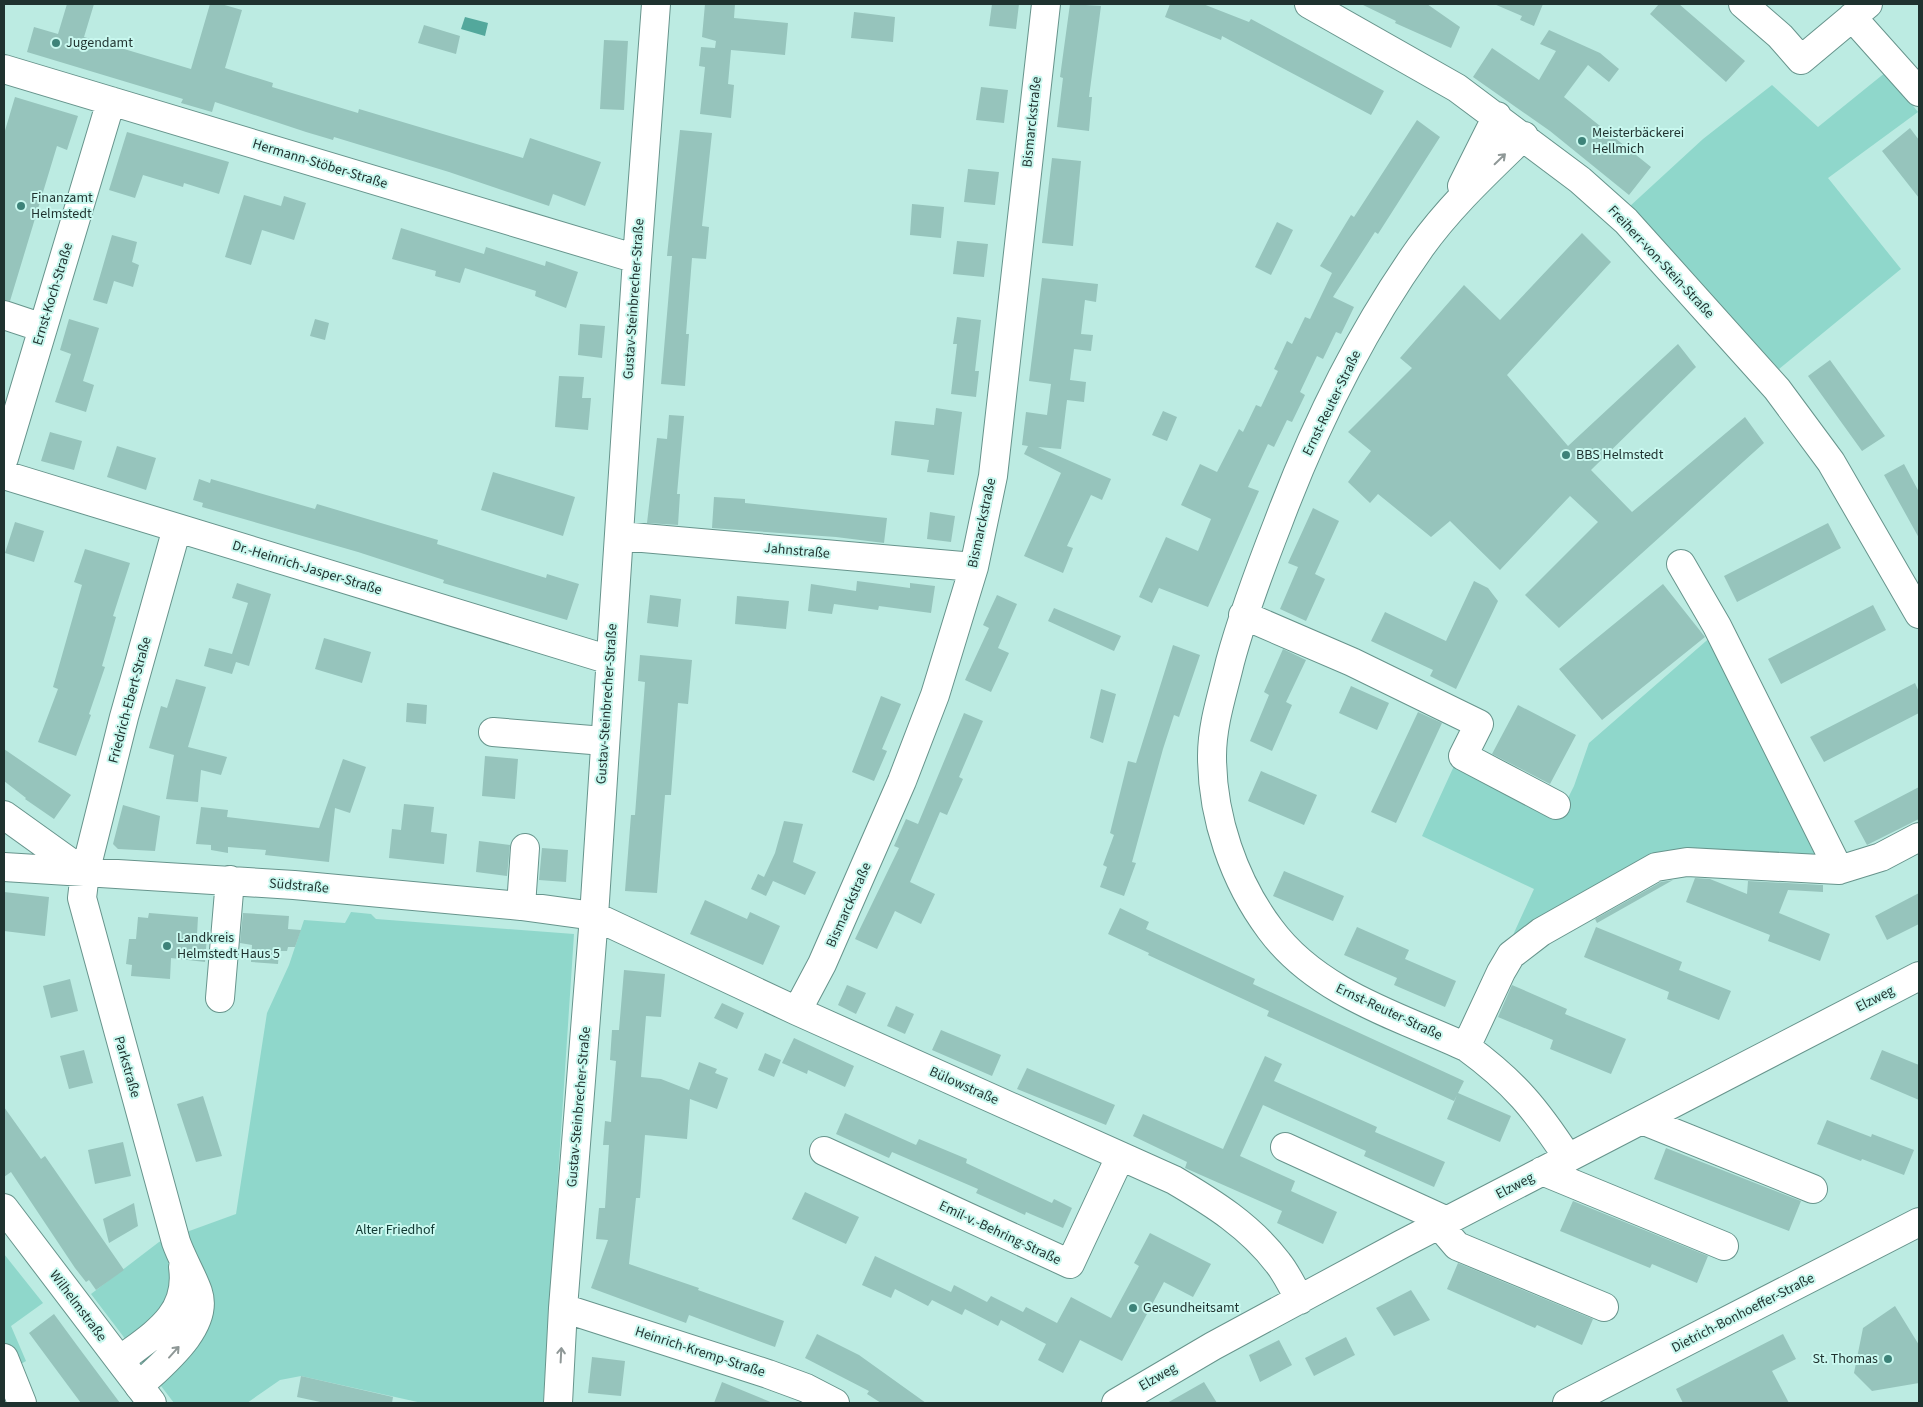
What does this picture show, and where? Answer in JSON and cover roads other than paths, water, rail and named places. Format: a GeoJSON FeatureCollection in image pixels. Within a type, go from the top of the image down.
{"type":"FeatureCollection","features":[{"type":"Feature","properties":{"kind":"street","name":"Gustav-Steinbrecher-Straße"},"geometry":{"type":"LineString","coordinates":[[558,1403],[563,1308],[594,916],[604,741],[620,536],[636,259],[656,4]]}},
{"type":"Feature","properties":{"kind":"street","name":"Bismarckstraße"},"geometry":{"type":"LineString","coordinates":[[797,1011],[822,964],[902,781],[935,695],[974,567],[993,476],[1046,4]]}},
{"type":"Feature","properties":{"kind":"street","name":"Freiherr-von-Stein-Straße"},"geometry":{"type":"LineString","coordinates":[[1310,4],[1420,65],[1497,116],[1580,180],[1626,221],[1777,389],[1831,462],[1919,614]]}},
{"type":"Feature","properties":{"kind":"street"},"geometry":{"type":"LineString","coordinates":[[1744,4],[1780,36],[1801,60],[1860,10],[1919,92]]}},
{"type":"Feature","properties":{"kind":"street","name":"Hermann-Stöber-Straße"},"geometry":{"type":"LineString","coordinates":[[4,69],[636,259]]}},
{"type":"Feature","properties":{"kind":"street","name":"Ernst-Koch-Straße"},"geometry":{"type":"LineString","coordinates":[[4,458],[111,102]]}},
{"type":"Feature","properties":{"kind":"street","name":"Ernst-Reuter-Straße"},"geometry":{"type":"LineString","coordinates":[[1452,206],[1497,116]]}},
{"type":"Feature","properties":{"kind":"street","name":"Ernst-Reuter-Straße"},"geometry":{"type":"LineString","coordinates":[[1524,136],[1452,206],[1420,249],[1382,309],[1330,404],[1284,507],[1243,616],[1219,707],[1212,754],[1216,802],[1236,872],[1277,938],[1307,966],[1334,987],[1466,1047],[1501,1073],[1526,1098],[1568,1158]]}},
{"type":"Feature","properties":{"kind":"street"},"geometry":{"type":"LineString","coordinates":[[4,316],[44,328]]}},
{"type":"Feature","properties":{"kind":"street","name":"Dr.-Heinrich-Jasper-Straße"},"geometry":{"type":"LineString","coordinates":[[4,476],[610,660]]}},
{"type":"Feature","properties":{"kind":"street","name":"Friedrich-Ebert-Straße"},"geometry":{"type":"LineString","coordinates":[[85,874],[124,717],[177,528]]}},
{"type":"Feature","properties":{"kind":"street","name":"Jahnstraße"},"geometry":{"type":"LineString","coordinates":[[620,536],[974,567]]}},
{"type":"Feature","properties":{"kind":"street"},"geometry":{"type":"LineString","coordinates":[[1681,564],[1717,626],[1839,870]]}},
{"type":"Feature","properties":{"kind":"street"},"geometry":{"type":"LineString","coordinates":[[1243,616],[1361,666],[1479,724],[1463,756],[1556,805]]}},
{"type":"Feature","properties":{"kind":"street"},"geometry":{"type":"LineString","coordinates":[[493,732],[604,741]]}},
{"type":"Feature","properties":{"kind":"street"},"geometry":{"type":"LineString","coordinates":[[4,814],[85,874]]}},
{"type":"Feature","properties":{"kind":"street"},"geometry":{"type":"LineString","coordinates":[[1466,1047],[1501,972],[1511,955],[1541,932],[1656,868],[1687,862],[1839,870],[1881,857],[1919,837]]}},
{"type":"Feature","properties":{"kind":"street"},"geometry":{"type":"LineString","coordinates":[[521,906],[525,848]]}},
{"type":"Feature","properties":{"kind":"street","name":"Südstraße"},"geometry":{"type":"LineString","coordinates":[[4,867],[85,874],[230,880],[521,906],[594,916]]}},
{"type":"Feature","properties":{"kind":"street","name":"Parkstraße"},"geometry":{"type":"LineString","coordinates":[[85,874],[82,898],[112,1013],[182,1258],[198,1294],[199,1308],[195,1324],[171,1356],[146,1395]]}},
{"type":"Feature","properties":{"kind":"street"},"geometry":{"type":"LineString","coordinates":[[220,998],[230,880]]}},
{"type":"Feature","properties":{"kind":"street","name":"Bülowstraße"},"geometry":{"type":"LineString","coordinates":[[594,916],[797,1011],[1174,1180],[1230,1215],[1256,1238],[1279,1264],[1300,1300]]}},
{"type":"Feature","properties":{"kind":"street","name":"Elzweg"},"geometry":{"type":"LineString","coordinates":[[1116,1403],[1213,1346],[1443,1223],[1919,976]]}},
{"type":"Feature","properties":{"kind":"street"},"geometry":{"type":"LineString","coordinates":[[1642,1120],[1813,1189]]}},
{"type":"Feature","properties":{"kind":"street"},"geometry":{"type":"LineString","coordinates":[[1285,1147],[1443,1223],[1457,1246],[1604,1307]]}},
{"type":"Feature","properties":{"kind":"street","name":"Emil-v.-Behring-Straße"},"geometry":{"type":"LineString","coordinates":[[824,1151],[1070,1264],[1120,1157]]}},
{"type":"Feature","properties":{"kind":"street"},"geometry":{"type":"LineString","coordinates":[[1542,1171],[1724,1246]]}},
{"type":"Feature","properties":{"kind":"street","name":"Wilhelmstraße"},"geometry":{"type":"LineString","coordinates":[[4,1208],[146,1395]]}},
{"type":"Feature","properties":{"kind":"street","name":"Dietrich-Bonhoeffer-Straße"},"geometry":{"type":"LineString","coordinates":[[1567,1403],[1919,1222]]}},
{"type":"Feature","properties":{"kind":"street","name":"Parkstraße"},"geometry":{"type":"LineString","coordinates":[[120,1360],[152,1335],[174,1314],[183,1292],[182,1258]]}},
{"type":"Feature","properties":{"kind":"street","name":"Heinrich-Kremp-Straße"},"geometry":{"type":"LineString","coordinates":[[563,1308],[768,1374],[806,1388],[835,1403]]}},
{"type":"Feature","properties":{"kind":"street"},"geometry":{"type":"LineString","coordinates":[[4,1358],[22,1403]]}},
{"type":"Feature","properties":{"kind":"water"},"geometry":{"type":"Polygon","coordinates":[[[465,17],[488,23],[485,36],[461,29],[465,17]]]}},
{"type":"Feature","properties":{"kind":"place","name":"Jugendamt"},"geometry":{"type":"Point","coordinates":[56,43]}},
{"type":"Feature","properties":{"kind":"place","name":"Meisterbäckerei Hellmich"},"geometry":{"type":"Point","coordinates":[1582,141]}},
{"type":"Feature","properties":{"kind":"place","name":"Finanzamt Helmstedt"},"geometry":{"type":"Point","coordinates":[21,206]}},
{"type":"Feature","properties":{"kind":"place","name":"BBS Helmstedt"},"geometry":{"type":"Point","coordinates":[1566,455]}},
{"type":"Feature","properties":{"kind":"place","name":"Landkreis Helmstedt Haus 5"},"geometry":{"type":"Point","coordinates":[167,946]}},
{"type":"Feature","properties":{"kind":"place","name":"Gesundheitsamt"},"geometry":{"type":"Point","coordinates":[1133,1308]}},
{"type":"Feature","properties":{"kind":"place","name":"St. Thomas"},"geometry":{"type":"Point","coordinates":[1888,1359]}},
{"type":"Feature","properties":{"kind":"park label","name":"Alter Friedhof"},"geometry":{"type":"Point","coordinates":[395,1230]}}]}
